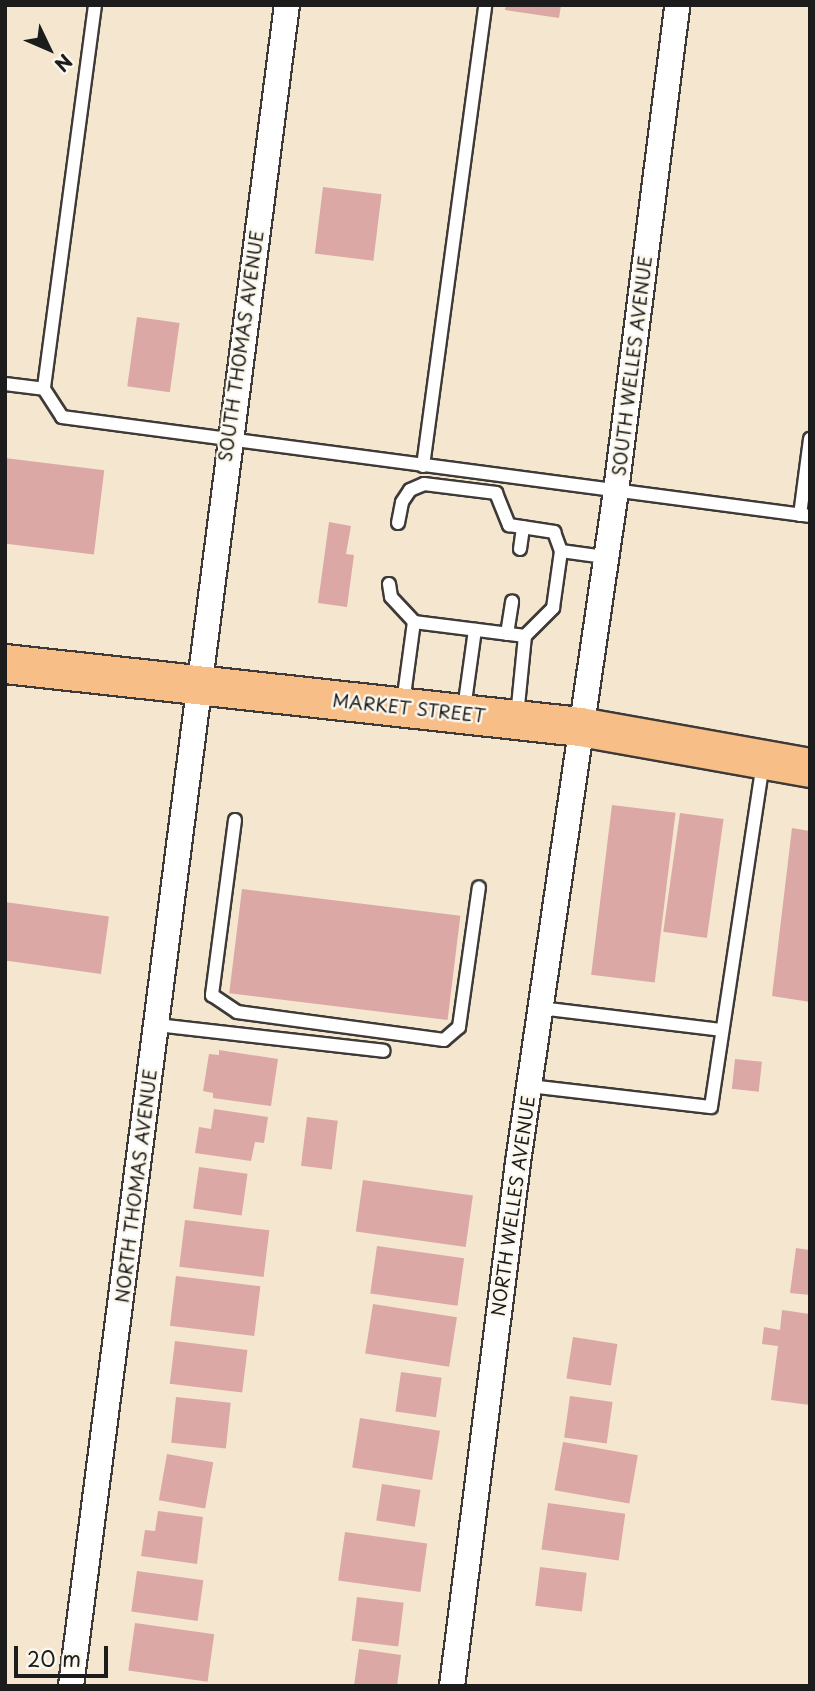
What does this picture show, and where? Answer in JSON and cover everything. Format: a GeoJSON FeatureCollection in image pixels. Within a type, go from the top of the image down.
{"type":"FeatureCollection","features":[{"type":"Feature","properties":{"kind":"main road","name":"MARKET STREET"},"geometry":{"type":"LineString","coordinates":[[5,664],[580,727],[810,768]]}},
{"type":"Feature","properties":{"kind":"street","name":"SOUTH THOMAS AVENUE"},"geometry":{"type":"LineString","coordinates":[[200,687],[228,440],[287,5]]}},
{"type":"Feature","properties":{"kind":"street","name":"SOUTH WELLES AVENUE"},"geometry":{"type":"LineString","coordinates":[[580,727],[616,491],[677,5]]}},
{"type":"Feature","properties":{"kind":"street","name":"NORTH THOMAS AVENUE"},"geometry":{"type":"LineString","coordinates":[[71,1686],[200,687]]}},
{"type":"Feature","properties":{"kind":"street","name":"NORTH WELLES AVENUE"},"geometry":{"type":"LineString","coordinates":[[452,1686],[529,1086],[580,727]]}},
{"type":"Feature","properties":{"kind":"lane"},"geometry":{"type":"LineString","coordinates":[[95,5],[44,389],[62,417],[805,515],[810,439]]}},
{"type":"Feature","properties":{"kind":"lane"},"geometry":{"type":"LineString","coordinates":[[423,466],[485,5]]}},
{"type":"Feature","properties":{"kind":"lane"},"geometry":{"type":"LineString","coordinates":[[5,384],[44,389]]}},
{"type":"Feature","properties":{"kind":"lane"},"geometry":{"type":"LineString","coordinates":[[398,523],[406,496],[424,484],[496,493],[509,525],[554,531],[561,551],[553,608],[525,636],[517,719]]}},
{"type":"Feature","properties":{"kind":"lane"},"geometry":{"type":"LineString","coordinates":[[520,549],[523,527]]}},
{"type":"Feature","properties":{"kind":"lane"},"geometry":{"type":"LineString","coordinates":[[561,551],[605,557]]}},
{"type":"Feature","properties":{"kind":"lane"},"geometry":{"type":"LineString","coordinates":[[389,584],[391,597],[414,622],[525,636]]}},
{"type":"Feature","properties":{"kind":"lane"},"geometry":{"type":"LineString","coordinates":[[507,634],[512,601]]}},
{"type":"Feature","properties":{"kind":"lane"},"geometry":{"type":"LineString","coordinates":[[402,706],[414,622]]}},
{"type":"Feature","properties":{"kind":"lane"},"geometry":{"type":"LineString","coordinates":[[463,713],[475,630]]}},
{"type":"Feature","properties":{"kind":"lane"},"geometry":{"type":"LineString","coordinates":[[529,1086],[710,1107],[764,760]]}},
{"type":"Feature","properties":{"kind":"lane"},"geometry":{"type":"LineString","coordinates":[[235,820],[212,995],[237,1012],[444,1041],[458,1027],[478,887]]}},
{"type":"Feature","properties":{"kind":"lane"},"geometry":{"type":"LineString","coordinates":[[540,1008],[721,1030]]}},
{"type":"Feature","properties":{"kind":"lane"},"geometry":{"type":"LineString","coordinates":[[157,1024],[384,1051]]}},
{"type":"Feature","properties":{"kind":"building"},"geometry":{"type":"Polygon","coordinates":[[[506,5],[561,5],[559,18],[505,10],[506,5]]]}},
{"type":"Feature","properties":{"kind":"building"},"geometry":{"type":"Polygon","coordinates":[[[323,187],[382,194],[373,261],[315,254],[323,187]]]}},
{"type":"Feature","properties":{"kind":"building"},"geometry":{"type":"Polygon","coordinates":[[[137,317],[180,323],[170,392],[127,386],[137,317]]]}},
{"type":"Feature","properties":{"kind":"building"},"geometry":{"type":"Polygon","coordinates":[[[5,458],[104,470],[94,555],[5,544],[5,458]]]}},
{"type":"Feature","properties":{"kind":"building"},"geometry":{"type":"Polygon","coordinates":[[[329,522],[351,526],[346,554],[354,555],[347,607],[318,603],[329,522]]]}},
{"type":"Feature","properties":{"kind":"building"},"geometry":{"type":"Polygon","coordinates":[[[612,805],[676,813],[655,983],[591,975],[612,805]]]}},
{"type":"Feature","properties":{"kind":"building"},"geometry":{"type":"Polygon","coordinates":[[[680,813],[724,819],[707,938],[663,932],[680,813]]]}},
{"type":"Feature","properties":{"kind":"building"},"geometry":{"type":"Polygon","coordinates":[[[792,828],[810,831],[810,1002],[772,996],[792,828]]]}},
{"type":"Feature","properties":{"kind":"building"},"geometry":{"type":"Polygon","coordinates":[[[242,889],[460,916],[448,1020],[229,993],[242,889]]]}},
{"type":"Feature","properties":{"kind":"building"},"geometry":{"type":"Polygon","coordinates":[[[5,902],[109,917],[101,974],[5,961],[5,902]]]}},
{"type":"Feature","properties":{"kind":"building"},"geometry":{"type":"Polygon","coordinates":[[[219,1050],[278,1059],[271,1106],[213,1098],[213,1093],[203,1091],[209,1054],[219,1055],[219,1050]]]}},
{"type":"Feature","properties":{"kind":"building"},"geometry":{"type":"Polygon","coordinates":[[[735,1059],[762,1062],[759,1092],[732,1089],[735,1059]]]}},
{"type":"Feature","properties":{"kind":"building"},"geometry":{"type":"Polygon","coordinates":[[[214,1109],[268,1117],[264,1143],[255,1142],[251,1161],[195,1153],[199,1127],[211,1129],[214,1109]]]}},
{"type":"Feature","properties":{"kind":"building"},"geometry":{"type":"Polygon","coordinates":[[[307,1117],[338,1121],[332,1169],[301,1166],[307,1117]]]}},
{"type":"Feature","properties":{"kind":"building"},"geometry":{"type":"Polygon","coordinates":[[[199,1167],[248,1174],[242,1215],[193,1209],[199,1167]]]}},
{"type":"Feature","properties":{"kind":"building"},"geometry":{"type":"Polygon","coordinates":[[[363,1180],[473,1195],[466,1247],[356,1231],[363,1180]]]}},
{"type":"Feature","properties":{"kind":"building"},"geometry":{"type":"Polygon","coordinates":[[[185,1220],[269,1230],[264,1277],[179,1267],[185,1220]]]}},
{"type":"Feature","properties":{"kind":"building"},"geometry":{"type":"Polygon","coordinates":[[[377,1246],[464,1258],[457,1306],[370,1294],[377,1246]]]}},
{"type":"Feature","properties":{"kind":"building"},"geometry":{"type":"Polygon","coordinates":[[[796,1248],[810,1250],[810,1295],[790,1293],[796,1248]]]}},
{"type":"Feature","properties":{"kind":"building"},"geometry":{"type":"Polygon","coordinates":[[[176,1276],[260,1286],[254,1336],[170,1326],[176,1276]]]}},
{"type":"Feature","properties":{"kind":"building"},"geometry":{"type":"Polygon","coordinates":[[[373,1304],[457,1317],[449,1367],[365,1353],[373,1304]]]}},
{"type":"Feature","properties":{"kind":"building"},"geometry":{"type":"Polygon","coordinates":[[[782,1310],[810,1314],[810,1405],[771,1400],[778,1346],[762,1344],[764,1327],[780,1330],[782,1310]]]}},
{"type":"Feature","properties":{"kind":"building"},"geometry":{"type":"Polygon","coordinates":[[[573,1337],[617,1344],[611,1386],[566,1378],[573,1337]]]}},
{"type":"Feature","properties":{"kind":"building"},"geometry":{"type":"Polygon","coordinates":[[[175,1341],[247,1350],[242,1393],[170,1384],[175,1341]]]}},
{"type":"Feature","properties":{"kind":"building"},"geometry":{"type":"Polygon","coordinates":[[[401,1372],[442,1378],[436,1417],[395,1412],[401,1372]]]}},
{"type":"Feature","properties":{"kind":"building"},"geometry":{"type":"Polygon","coordinates":[[[570,1396],[613,1402],[607,1444],[564,1438],[570,1396]]]}},
{"type":"Feature","properties":{"kind":"building"},"geometry":{"type":"Polygon","coordinates":[[[176,1397],[231,1403],[226,1448],[171,1443],[176,1397]]]}},
{"type":"Feature","properties":{"kind":"building"},"geometry":{"type":"Polygon","coordinates":[[[360,1418],[440,1431],[432,1480],[352,1467],[360,1418]]]}},
{"type":"Feature","properties":{"kind":"building"},"geometry":{"type":"Polygon","coordinates":[[[563,1442],[638,1455],[629,1503],[554,1490],[563,1442]]]}},
{"type":"Feature","properties":{"kind":"building"},"geometry":{"type":"Polygon","coordinates":[[[167,1454],[213,1462],[205,1508],[159,1500],[167,1454]]]}},
{"type":"Feature","properties":{"kind":"building"},"geometry":{"type":"Polygon","coordinates":[[[382,1484],[421,1490],[415,1527],[376,1521],[382,1484]]]}},
{"type":"Feature","properties":{"kind":"building"},"geometry":{"type":"Polygon","coordinates":[[[548,1503],[625,1514],[619,1560],[541,1550],[548,1503]]]}},
{"type":"Feature","properties":{"kind":"building"},"geometry":{"type":"Polygon","coordinates":[[[158,1511],[203,1517],[197,1564],[141,1556],[145,1530],[155,1531],[158,1511]]]}},
{"type":"Feature","properties":{"kind":"building"},"geometry":{"type":"Polygon","coordinates":[[[345,1532],[427,1544],[420,1592],[338,1581],[345,1532]]]}},
{"type":"Feature","properties":{"kind":"building"},"geometry":{"type":"Polygon","coordinates":[[[540,1567],[587,1573],[582,1611],[535,1606],[540,1567]]]}},
{"type":"Feature","properties":{"kind":"building"},"geometry":{"type":"Polygon","coordinates":[[[137,1571],[203,1580],[198,1621],[131,1612],[137,1571]]]}},
{"type":"Feature","properties":{"kind":"building"},"geometry":{"type":"Polygon","coordinates":[[[357,1597],[404,1603],[398,1646],[352,1641],[357,1597]]]}},
{"type":"Feature","properties":{"kind":"building"},"geometry":{"type":"Polygon","coordinates":[[[135,1623],[214,1634],[208,1682],[128,1671],[135,1623]]]}},
{"type":"Feature","properties":{"kind":"building"},"geometry":{"type":"Polygon","coordinates":[[[359,1649],[401,1655],[397,1686],[354,1686],[359,1649]]]}}]}
